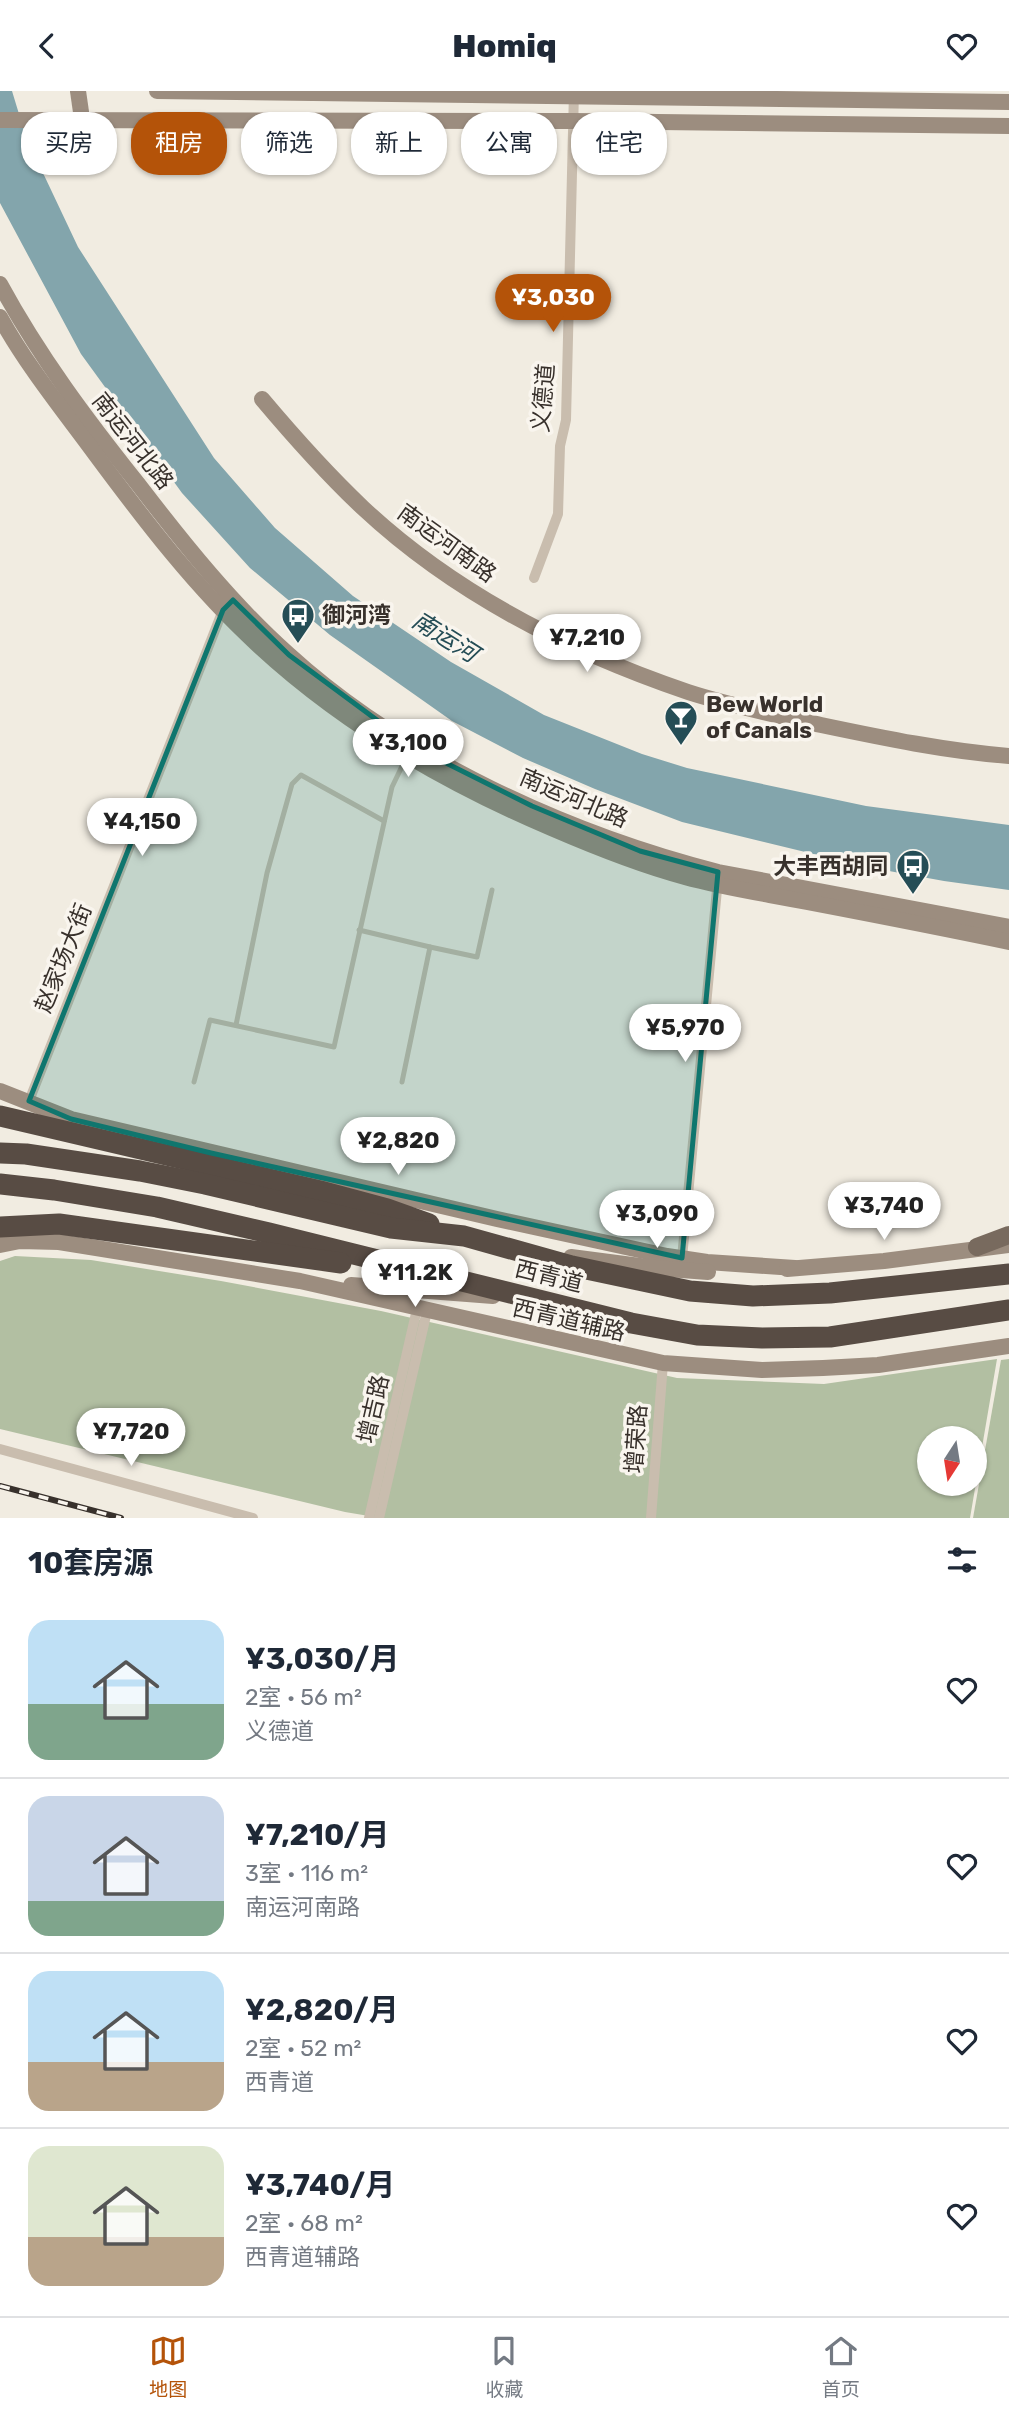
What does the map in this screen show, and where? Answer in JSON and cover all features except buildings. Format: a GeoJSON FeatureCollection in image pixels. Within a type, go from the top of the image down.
{"type":"FeatureCollection","features":[{"type":"Feature","properties":{"kind":"highway"},"geometry":{"type":"LineString","coordinates":[[0,1108],[45,1125]]}},
{"type":"Feature","properties":{"kind":"highway"},"geometry":{"type":"LineString","coordinates":[[0,1116],[211,1164],[387,1209],[464,1236]]}},
{"type":"Feature","properties":{"kind":"highway","name":"西青道"},"geometry":{"type":"LineString","coordinates":[[0,1153],[26,1154],[140,1171],[391,1229],[464,1236],[572,1266],[690,1291],[753,1296],[830,1293],[1009,1274]]}},
{"type":"Feature","properties":{"kind":"highway","name":"西青道"},"geometry":{"type":"LineString","coordinates":[[0,1184],[54,1189],[157,1207],[631,1323],[697,1335],[830,1337],[1009,1310]]}},
{"type":"Feature","properties":{"kind":"highway"},"geometry":{"type":"LineString","coordinates":[[0,1227],[59,1224],[443,1277]]}},
{"type":"Feature","properties":{"kind":"main road"},"geometry":{"type":"LineString","coordinates":[[977,1247],[1009,1235]]}},
{"type":"Feature","properties":{"kind":"street"},"geometry":{"type":"LineString","coordinates":[[78,91],[81,112]]}},
{"type":"Feature","properties":{"kind":"street"},"geometry":{"type":"LineString","coordinates":[[157,91],[574,94],[1009,102]]}},
{"type":"Feature","properties":{"kind":"street","name":"义德道"},"geometry":{"type":"LineString","coordinates":[[574,94],[574,112]]}},
{"type":"Feature","properties":{"kind":"street"},"geometry":{"type":"LineString","coordinates":[[117,119],[571,121]]}},
{"type":"Feature","properties":{"kind":"street"},"geometry":{"type":"LineString","coordinates":[[0,120],[21,120]]}},
{"type":"Feature","properties":{"kind":"street"},"geometry":{"type":"LineString","coordinates":[[667,122],[1009,126]]}},
{"type":"Feature","properties":{"kind":"street","name":"义德道"},"geometry":{"type":"LineString","coordinates":[[534,578],[558,514],[560,446],[566,420],[573,175]]}},
{"type":"Feature","properties":{"kind":"street","name":"南运河北路"},"geometry":{"type":"LineString","coordinates":[[0,284],[22,323],[80,411],[174,530],[228,605]]}},
{"type":"Feature","properties":{"kind":"street","name":"南运河北路"},"geometry":{"type":"LineString","coordinates":[[0,317],[41,380],[148,526],[228,605],[409,752],[570,823],[718,879],[1009,941]]}},
{"type":"Feature","properties":{"kind":"street","name":"南运河南路"},"geometry":{"type":"LineString","coordinates":[[262,399],[305,450],[364,509],[434,565],[513,616],[593,656],[688,692],[767,713],[890,740],[1009,756]]}},
{"type":"Feature","properties":{"kind":"street","name":"赵家场大街"},"geometry":{"type":"LineString","coordinates":[[29,1101],[228,605]]}},
{"type":"Feature","properties":{"kind":"street"},"geometry":{"type":"LineString","coordinates":[[682,1258],[718,879]]}},
{"type":"Feature","properties":{"kind":"street","name":"南运河北路"},"geometry":{"type":"LineString","coordinates":[[718,879],[1009,927]]}},
{"type":"Feature","properties":{"kind":"street"},"geometry":{"type":"LineString","coordinates":[[0,1091],[71,1119],[497,1219],[682,1258],[795,1268]]}},
{"type":"Feature","properties":{"kind":"street","name":"西青道辅路"},"geometry":{"type":"LineString","coordinates":[[0,1245],[20,1241],[59,1242],[300,1281],[663,1363],[762,1370],[823,1368],[878,1365],[1009,1346]]}},
{"type":"Feature","properties":{"kind":"street"},"geometry":{"type":"LineString","coordinates":[[520,1251],[655,1268],[750,1272],[884,1261],[1009,1245]]}},
{"type":"Feature","properties":{"kind":"street"},"geometry":{"type":"LineString","coordinates":[[300,1281],[532,1299]]}},
{"type":"Feature","properties":{"kind":"street","name":"增吉路"},"geometry":{"type":"LineString","coordinates":[[369,1518],[422,1310]]}},
{"type":"Feature","properties":{"kind":"street","name":"增吉路"},"geometry":{"type":"LineString","coordinates":[[379,1518],[422,1310]]}},
{"type":"Feature","properties":{"kind":"street","name":"增荣路"},"geometry":{"type":"LineString","coordinates":[[651,1518],[663,1363]]}},
{"type":"Feature","properties":{"kind":"street"},"geometry":{"type":"LineString","coordinates":[[0,1449],[253,1518]]}},
{"type":"Feature","properties":{"kind":"lane"},"geometry":{"type":"LineString","coordinates":[[194,1082],[210,1020],[334,1047],[392,787],[409,752]]}},
{"type":"Feature","properties":{"kind":"lane"},"geometry":{"type":"LineString","coordinates":[[236,1025],[267,873],[292,784],[301,775],[384,821]]}},
{"type":"Feature","properties":{"kind":"lane"},"geometry":{"type":"LineString","coordinates":[[359,930],[477,957],[492,890]]}},
{"type":"Feature","properties":{"kind":"lane"},"geometry":{"type":"LineString","coordinates":[[402,1082],[430,947]]}},
{"type":"Feature","properties":{"kind":"highlighted area"},"geometry":{"type":"Polygon","coordinates":[[[233,600],[289,655],[412,746],[532,806],[640,851],[718,872],[682,1258],[211,1153],[71,1119],[29,1101],[223,610],[233,600]]]}},
{"type":"Feature","properties":{"kind":"green space"},"geometry":{"type":"Polygon","coordinates":[[[15,1256],[91,1260],[221,1281],[381,1311],[677,1378],[824,1384],[997,1359],[986,1426],[917,1426],[917,1496],[974,1496],[970,1518],[381,1518],[345,1512],[0,1429],[0,1261],[15,1256]]]}},
{"type":"Feature","properties":{"kind":"green space"},"geometry":{"type":"Polygon","coordinates":[[[1009,1359],[1009,1518],[973,1518],[977,1496],[987,1496],[987,1439],[1001,1360],[1009,1359]]]}},
{"type":"Feature","properties":{"kind":"water"},"geometry":{"type":"Polygon","coordinates":[[[0,91],[12,91],[21,121],[21,175],[44,175],[78,247],[214,458],[275,528],[353,596],[451,662],[544,715],[642,754],[687,768],[866,806],[1009,825],[1009,890],[867,867],[682,822],[523,758],[452,721],[330,635],[250,568],[182,493],[81,354],[0,203],[0,91]]]}},
{"type":"Feature","properties":{"kind":"railway"},"geometry":{"type":"LineString","coordinates":[[0,1486],[121,1518]]}},
{"type":"Feature","properties":{"kind":"place","name":"御河湾"},"geometry":{"type":"Point","coordinates":[298,645]}},
{"type":"Feature","properties":{"kind":"place","name":"Bew World of Canals"},"geometry":{"type":"Point","coordinates":[681,747]}},
{"type":"Feature","properties":{"kind":"place","name":"大丰西胡同"},"geometry":{"type":"Point","coordinates":[913,896]}},
{"type":"Feature","properties":{"kind":"water label","name":"南运河"},"geometry":{"type":"Point","coordinates":[445,637]}}]}
